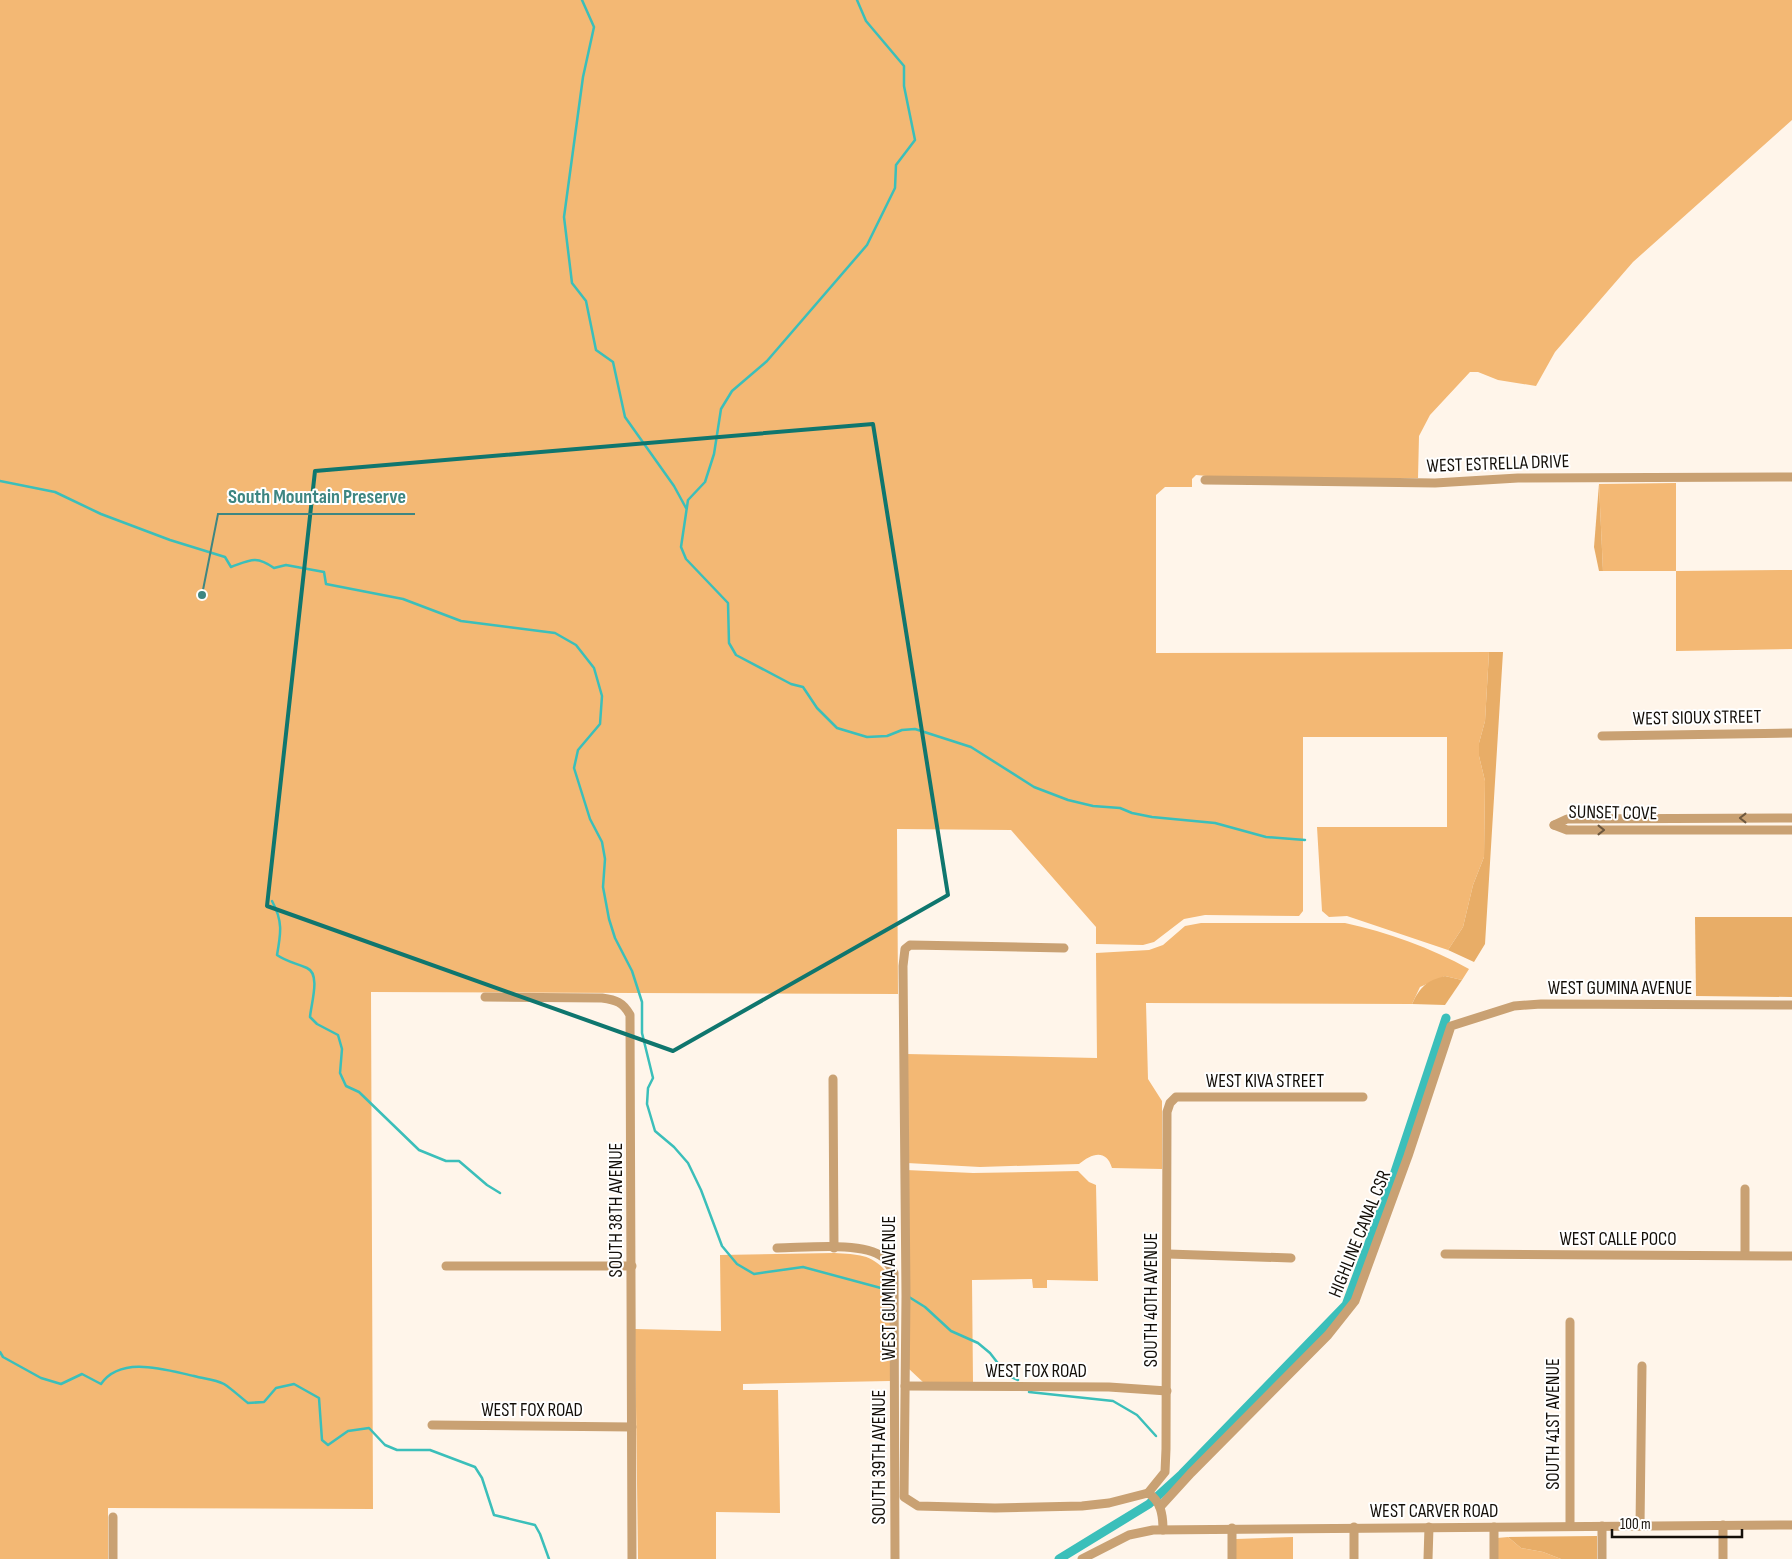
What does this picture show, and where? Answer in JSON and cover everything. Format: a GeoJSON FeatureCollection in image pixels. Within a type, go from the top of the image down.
{"type":"FeatureCollection","features":[{"type":"Feature","properties":{"kind":"street","name":"WEST ESTRELLA DRIVE"},"geometry":{"type":"LineString","coordinates":[[1205,480],[1435,483],[1518,478],[1792,477]]}},
{"type":"Feature","properties":{"kind":"street","name":"WEST SIOUX STREET"},"geometry":{"type":"LineString","coordinates":[[1602,736],[1792,733]]}},
{"type":"Feature","properties":{"kind":"street","name":"SUNSET COVE"},"geometry":{"type":"LineString","coordinates":[[1792,818],[1567,819],[1554,825],[1567,830],[1792,830]]}},
{"type":"Feature","properties":{"kind":"street","name":"WEST GUMINA AVENUE"},"geometry":{"type":"LineString","coordinates":[[1064,948],[910,945],[905,949],[903,966],[904,1497],[909,1502],[918,1506],[970,1508],[1082,1506],[1151,1494]]}},
{"type":"Feature","properties":{"kind":"street","name":"SOUTH 38TH AVENUE"},"geometry":{"type":"LineString","coordinates":[[485,997],[602,998],[617,1000],[625,1005],[628,1010],[631,1028],[632,1559]]}},
{"type":"Feature","properties":{"kind":"street","name":"WEST GUMINA AVENUE"},"geometry":{"type":"LineString","coordinates":[[1450,1026],[1514,1006],[1541,1004],[1792,1005]]}},
{"type":"Feature","properties":{"kind":"street","name":"HIGHLINE CANAL CSR"},"geometry":{"type":"LineString","coordinates":[[1160,1507],[1191,1473],[1328,1335],[1356,1300],[1408,1156],[1450,1026]]}},
{"type":"Feature","properties":{"kind":"street"},"geometry":{"type":"LineString","coordinates":[[833,1079],[834,1248]]}},
{"type":"Feature","properties":{"kind":"street","name":"WEST KIVA STREET"},"geometry":{"type":"LineString","coordinates":[[1170,1103],[1176,1097],[1363,1097]]}},
{"type":"Feature","properties":{"kind":"street","name":"SOUTH 40TH AVENUE"},"geometry":{"type":"LineString","coordinates":[[1151,1494],[1165,1472],[1168,1254],[1167,1112],[1170,1103]]}},
{"type":"Feature","properties":{"kind":"street"},"geometry":{"type":"LineString","coordinates":[[1745,1189],[1745,1255]]}},
{"type":"Feature","properties":{"kind":"street","name":"SOUTH 39TH AVENUE"},"geometry":{"type":"LineString","coordinates":[[777,1248],[834,1248],[870,1251],[884,1258],[894,1273],[895,1559]]}},
{"type":"Feature","properties":{"kind":"street"},"geometry":{"type":"LineString","coordinates":[[1168,1254],[1291,1258]]}},
{"type":"Feature","properties":{"kind":"street","name":"WEST CALLE POCO"},"geometry":{"type":"LineString","coordinates":[[1445,1254],[1792,1256]]}},
{"type":"Feature","properties":{"kind":"street"},"geometry":{"type":"LineString","coordinates":[[446,1266],[632,1266]]}},
{"type":"Feature","properties":{"kind":"street","name":"SOUTH 41ST AVENUE"},"geometry":{"type":"LineString","coordinates":[[1570,1322],[1570,1526]]}},
{"type":"Feature","properties":{"kind":"street"},"geometry":{"type":"LineString","coordinates":[[1640,1526],[1642,1366]]}},
{"type":"Feature","properties":{"kind":"street","name":"WEST FOX ROAD"},"geometry":{"type":"LineString","coordinates":[[905,1386],[1109,1387],[1167,1391]]}},
{"type":"Feature","properties":{"kind":"street","name":"WEST FOX ROAD"},"geometry":{"type":"LineString","coordinates":[[432,1425],[632,1427]]}},
{"type":"Feature","properties":{"kind":"street"},"geometry":{"type":"LineString","coordinates":[[1151,1494],[1163,1514],[1163,1530]]}},
{"type":"Feature","properties":{"kind":"street"},"geometry":{"type":"LineString","coordinates":[[113,1518],[113,1559]]}},
{"type":"Feature","properties":{"kind":"street"},"geometry":{"type":"LineString","coordinates":[[1723,1525],[1723,1559]]}},
{"type":"Feature","properties":{"kind":"street","name":"WEST CARVER ROAD"},"geometry":{"type":"LineString","coordinates":[[1082,1559],[1098,1549],[1129,1535],[1163,1530],[1792,1525]]}},
{"type":"Feature","properties":{"kind":"street"},"geometry":{"type":"LineString","coordinates":[[1602,1526],[1602,1559]]}},
{"type":"Feature","properties":{"kind":"street"},"geometry":{"type":"LineString","coordinates":[[1354,1527],[1354,1559]]}},
{"type":"Feature","properties":{"kind":"street"},"geometry":{"type":"LineString","coordinates":[[1428,1559],[1429,1527]]}},
{"type":"Feature","properties":{"kind":"street"},"geometry":{"type":"LineString","coordinates":[[1494,1527],[1494,1559]]}},
{"type":"Feature","properties":{"kind":"street"},"geometry":{"type":"LineString","coordinates":[[1232,1528],[1232,1559]]}},
{"type":"Feature","properties":{"kind":"street"},"geometry":{"type":"LineString","coordinates":[[1098,1549],[1098,1559]]}},
{"type":"Feature","properties":{"kind":"highlighted area"},"geometry":{"type":"Polygon","coordinates":[[[873,424],[948,895],[673,1051],[267,906],[315,471],[873,424]]]}},
{"type":"Feature","properties":{"kind":"shaded area"},"geometry":{"type":"Polygon","coordinates":[[[0,0],[1792,0],[1792,120],[1633,262],[1555,352],[1536,386],[1498,380],[1478,372],[1470,372],[1430,415],[1419,436],[1418,478],[1229,478],[1196,475],[1192,479],[1192,487],[1165,487],[1156,495],[1156,653],[1489,652],[1485,721],[1479,743],[1479,756],[1485,781],[1484,857],[1473,885],[1463,927],[1448,950],[1347,916],[1329,917],[1322,911],[1317,827],[1447,827],[1447,737],[1303,737],[1303,911],[1299,916],[1205,915],[1184,919],[1154,942],[1143,945],[1096,944],[1096,927],[1011,830],[897,829],[898,994],[371,992],[373,1509],[108,1508],[108,1559],[0,1559],[0,0]]]}},
{"type":"Feature","properties":{"kind":"shaded area"},"geometry":{"type":"Polygon","coordinates":[[[1676,483],[1676,571],[1603,571],[1599,484],[1676,483]]]}},
{"type":"Feature","properties":{"kind":"shaded area"},"geometry":{"type":"Polygon","coordinates":[[[1599,484],[1603,571],[1599,571],[1594,547],[1599,484]]]}},
{"type":"Feature","properties":{"kind":"shaded area"},"geometry":{"type":"Polygon","coordinates":[[[1792,570],[1792,649],[1676,651],[1676,571],[1792,570]]]}},
{"type":"Feature","properties":{"kind":"shaded area"},"geometry":{"type":"Polygon","coordinates":[[[1489,652],[1503,652],[1485,944],[1474,962],[1448,950],[1463,927],[1473,885],[1484,857],[1485,781],[1479,756],[1479,743],[1485,721],[1489,652]]]}},
{"type":"Feature","properties":{"kind":"shaded area"},"geometry":{"type":"Polygon","coordinates":[[[1695,917],[1792,917],[1792,997],[1696,996],[1695,917]]]}},
{"type":"Feature","properties":{"kind":"shaded area"},"geometry":{"type":"Polygon","coordinates":[[[1201,923],[1345,923],[1408,941],[1440,954],[1469,969],[1462,980],[1445,976],[1420,987],[1412,1004],[1146,1003],[1148,1079],[1162,1101],[1162,1169],[1112,1168],[1102,1155],[1093,1156],[1079,1164],[980,1167],[907,1163],[906,1054],[1097,1058],[1096,953],[1149,950],[1163,945],[1185,926],[1201,923]]]}},
{"type":"Feature","properties":{"kind":"shaded area"},"geometry":{"type":"Polygon","coordinates":[[[1445,976],[1462,980],[1445,1005],[1412,1004],[1424,986],[1433,980],[1445,976]]]}},
{"type":"Feature","properties":{"kind":"shaded area"},"geometry":{"type":"Polygon","coordinates":[[[906,1170],[973,1173],[1078,1171],[1089,1182],[1096,1185],[1098,1281],[1047,1280],[1047,1288],[1033,1288],[1032,1279],[972,1280],[973,1383],[924,1383],[909,1369],[906,1170]]]}},
{"type":"Feature","properties":{"kind":"shaded area"},"geometry":{"type":"Polygon","coordinates":[[[834,1253],[858,1255],[871,1259],[890,1276],[890,1381],[743,1384],[743,1390],[778,1390],[780,1513],[716,1512],[716,1559],[638,1559],[635,1329],[721,1331],[720,1255],[834,1253]]]}},
{"type":"Feature","properties":{"kind":"shaded area"},"geometry":{"type":"Polygon","coordinates":[[[1597,1536],[1597,1559],[1561,1559],[1543,1552],[1521,1548],[1508,1537],[1597,1536]]]}},
{"type":"Feature","properties":{"kind":"shaded area"},"geometry":{"type":"Polygon","coordinates":[[[1293,1537],[1293,1559],[1235,1559],[1236,1539],[1293,1537]]]}},
{"type":"Feature","properties":{"kind":"shaded area"},"geometry":{"type":"Polygon","coordinates":[[[1508,1537],[1521,1548],[1543,1552],[1561,1559],[1497,1559],[1497,1538],[1508,1537]]]}},
{"type":"Feature","properties":{"kind":"waterway"},"geometry":{"type":"LineString","coordinates":[[582,0],[594,27],[583,77],[564,217],[572,283],[586,301],[596,350],[613,362],[625,417],[674,486],[686,508]]}},
{"type":"Feature","properties":{"kind":"waterway"},"geometry":{"type":"LineString","coordinates":[[857,0],[866,21],[904,66],[904,86],[915,140],[896,165],[895,188],[867,245],[767,361],[732,391],[721,409],[714,454],[705,482],[688,500],[681,547],[686,559],[728,603],[729,643],[736,655],[791,684],[803,687],[817,708],[837,728],[867,737],[887,736],[902,730],[915,729],[971,747],[1034,787],[1068,800],[1093,806],[1120,808],[1132,813],[1152,817],[1215,823],[1266,837],[1305,840]]}},
{"type":"Feature","properties":{"kind":"waterway"},"geometry":{"type":"LineString","coordinates":[[0,481],[55,492],[101,514],[170,540],[225,557],[231,567],[257,560],[274,568],[286,565],[324,572],[326,584],[403,599],[461,621],[555,633],[576,645],[594,668],[602,696],[600,724],[578,750],[574,768],[590,819],[602,842],[605,859],[603,887],[609,919],[615,938],[632,971],[642,1002],[642,1033],[653,1078],[648,1088],[647,1104],[655,1131],[674,1147],[688,1163],[701,1190],[722,1246],[737,1264],[754,1274],[803,1267],[892,1291]]}},
{"type":"Feature","properties":{"kind":"waterway"},"geometry":{"type":"LineString","coordinates":[[272,901],[276,908],[280,927],[277,955],[307,968],[314,976],[310,1017],[317,1024],[338,1035],[342,1049],[340,1073],[346,1086],[359,1092],[419,1150],[446,1161],[459,1161],[487,1185],[500,1193]]}},
{"type":"Feature","properties":{"kind":"waterway"},"geometry":{"type":"LineString","coordinates":[[1059,1559],[1149,1504],[1182,1474],[1346,1305],[1392,1181],[1446,1018]]}},
{"type":"Feature","properties":{"kind":"waterway"},"geometry":{"type":"LineString","coordinates":[[909,1297],[925,1307],[951,1331],[978,1343],[990,1353],[1007,1375],[1018,1380]]}},
{"type":"Feature","properties":{"kind":"waterway"},"geometry":{"type":"LineString","coordinates":[[0,1352],[3,1357],[41,1378],[61,1384],[82,1374],[101,1384],[110,1375],[120,1370],[132,1367],[158,1368],[220,1382],[248,1403],[264,1402],[276,1388],[294,1384],[319,1398],[322,1440],[328,1445],[348,1431],[369,1428],[385,1445],[397,1450],[430,1450],[475,1467],[482,1478],[494,1515],[535,1525],[549,1559]]}},
{"type":"Feature","properties":{"kind":"waterway"},"geometry":{"type":"LineString","coordinates":[[1029,1392],[1113,1401],[1137,1415],[1156,1436]]}},
{"type":"Feature","properties":{"kind":"place","name":"South Mountain Preserve"},"geometry":{"type":"Point","coordinates":[202,595]}}]}
